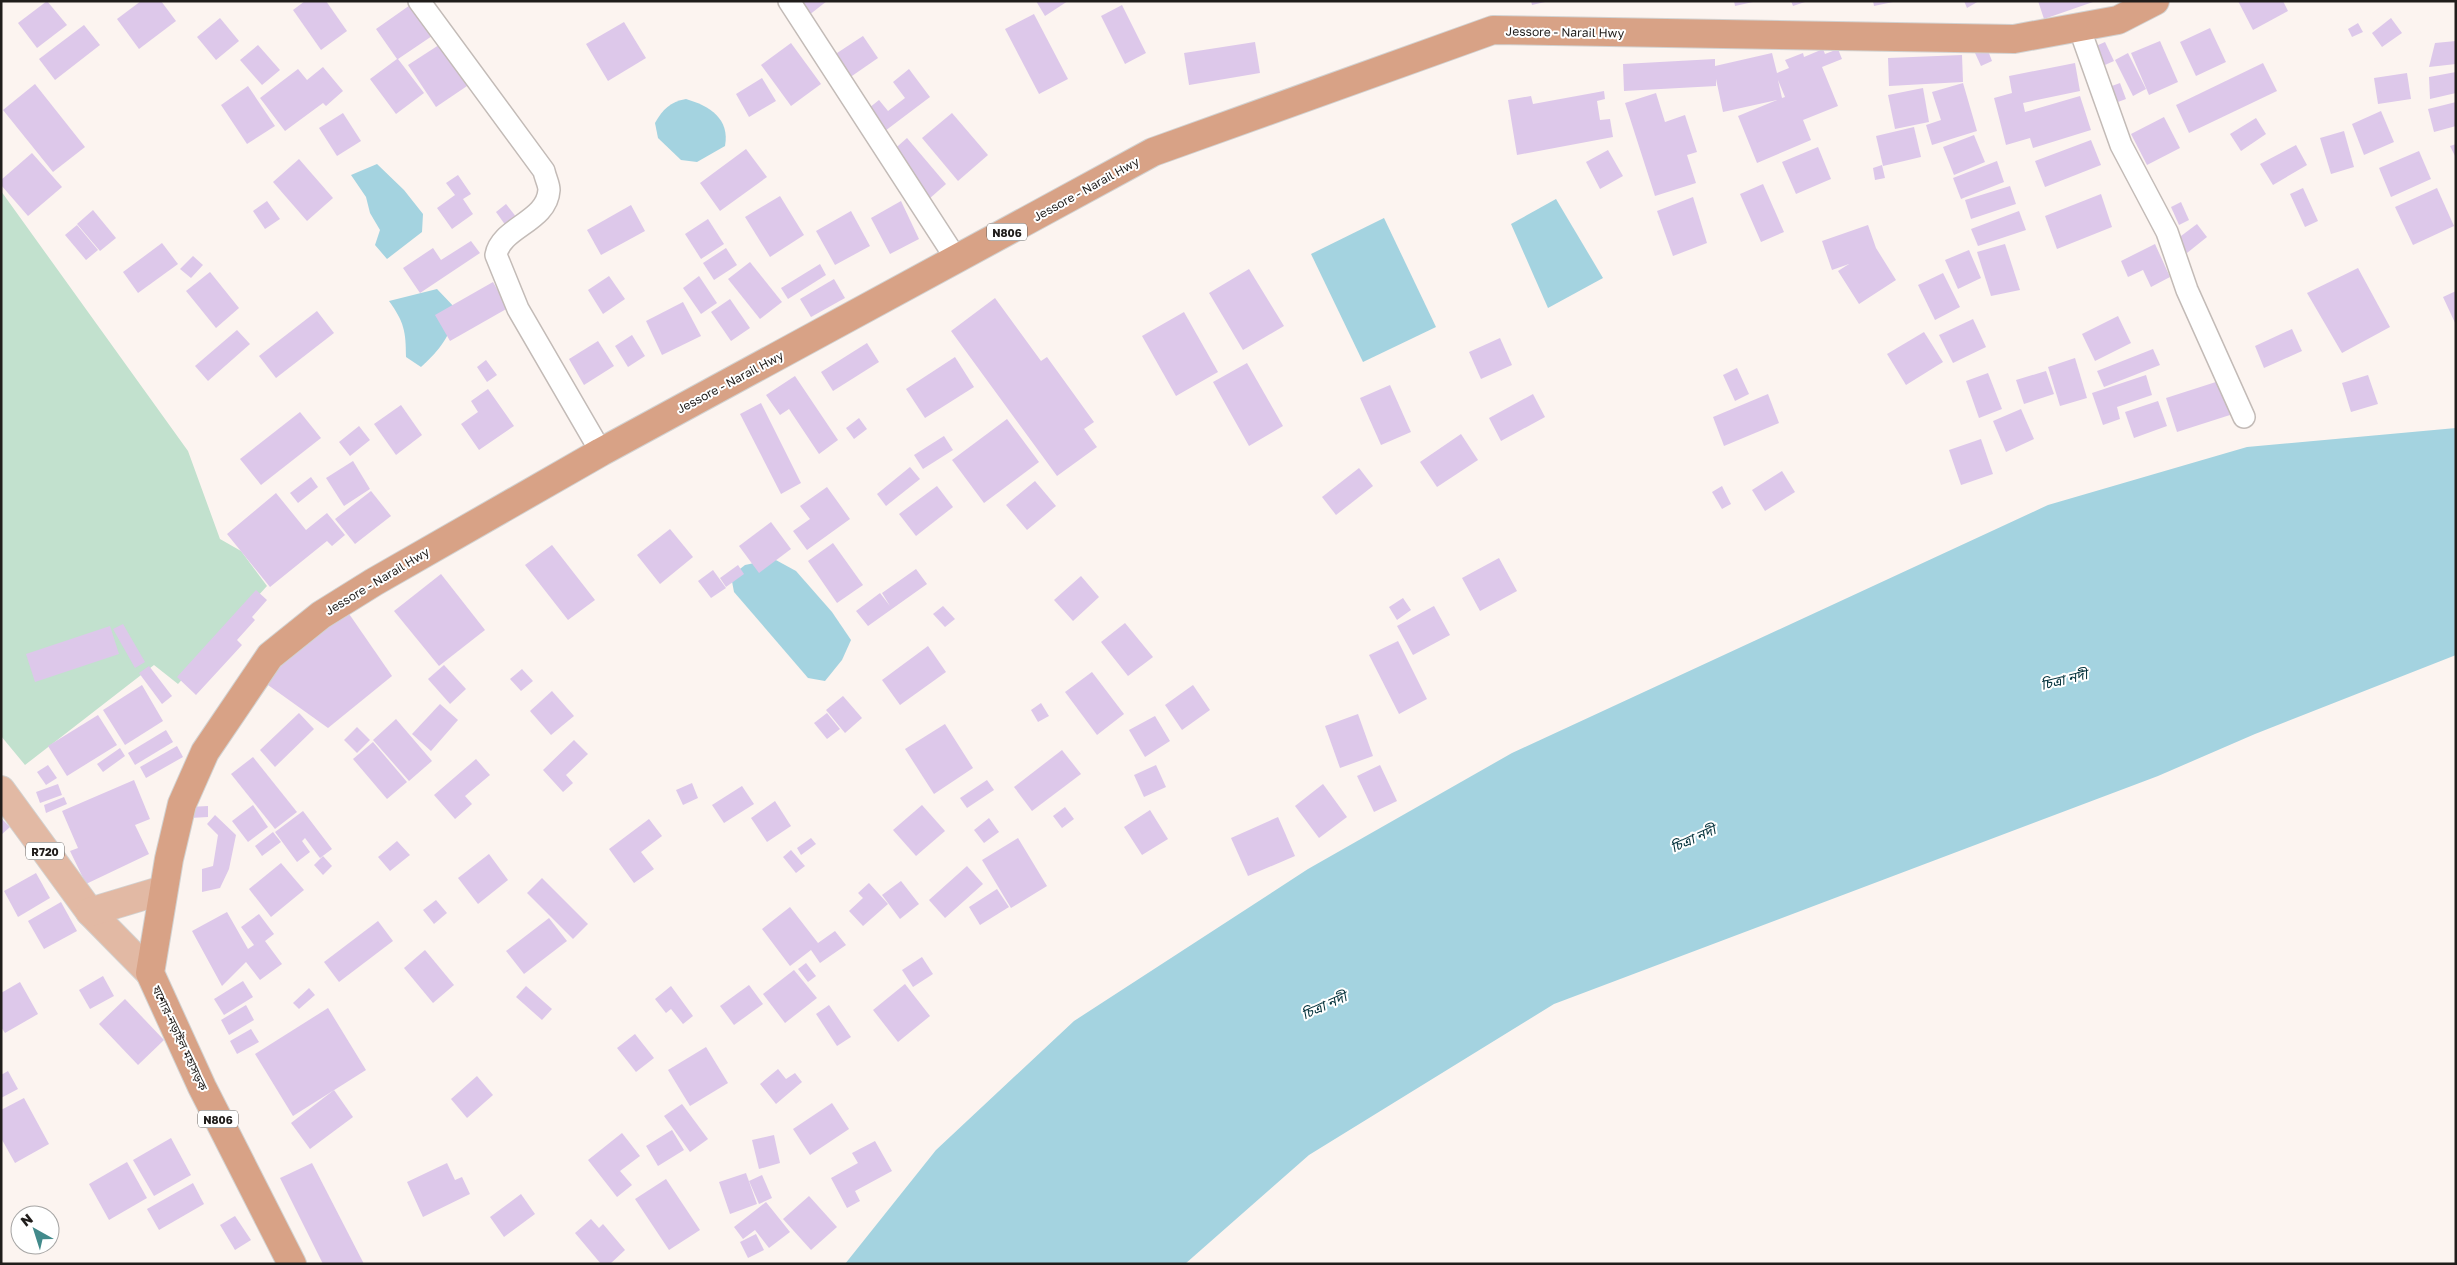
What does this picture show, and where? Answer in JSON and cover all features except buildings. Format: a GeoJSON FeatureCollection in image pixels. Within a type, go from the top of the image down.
{"type":"FeatureCollection","features":[{"type":"Feature","properties":{"kind":"highway","name":"Jessore - Narail Hwy"},"geometry":{"type":"LineString","coordinates":[[150,973],[163,890],[173,841],[186,795],[205,752],[270,656],[321,615],[374,582],[602,452],[958,260],[1153,152],[1494,30],[2014,39],[2118,20],[2155,1]]}},
{"type":"Feature","properties":{"kind":"highway","name":"যশোর-নড়াইল মহাসড়ক"},"geometry":{"type":"LineString","coordinates":[[150,973],[202,1087],[292,1264]]}},
{"type":"Feature","properties":{"kind":"main road","name":"R720"},"geometry":{"type":"LineString","coordinates":[[1,790],[90,912],[150,973]]}},
{"type":"Feature","properties":{"kind":"main road"},"geometry":{"type":"LineString","coordinates":[[90,912],[163,890]]}},
{"type":"Feature","properties":{"kind":"street"},"geometry":{"type":"LineString","coordinates":[[419,1],[544,171],[549,188],[547,199],[532,219],[501,242],[496,255],[518,309],[602,452]]}},
{"type":"Feature","properties":{"kind":"street"},"geometry":{"type":"LineString","coordinates":[[789,1],[958,260]]}},
{"type":"Feature","properties":{"kind":"street"},"geometry":{"type":"LineString","coordinates":[[2079,27],[2121,145],[2167,232],[2187,290],[2244,417]]}},
{"type":"Feature","properties":{"kind":"green space"},"geometry":{"type":"Polygon","coordinates":[[[1,191],[188,451],[220,539],[241,551],[267,586],[178,684],[154,665],[25,765],[1,736],[1,191]]]}},
{"type":"Feature","properties":{"kind":"water"},"geometry":{"type":"Polygon","coordinates":[[[686,99],[703,106],[716,115],[721,121],[726,137],[725,146],[697,162],[681,160],[658,138],[655,123],[668,107],[686,99]]]}},
{"type":"Feature","properties":{"kind":"water"},"geometry":{"type":"Polygon","coordinates":[[[377,164],[404,190],[423,214],[422,232],[387,259],[375,245],[380,230],[370,213],[366,197],[351,175],[377,164]]]}},
{"type":"Feature","properties":{"kind":"water"},"geometry":{"type":"Polygon","coordinates":[[[1556,199],[1603,278],[1548,308],[1511,224],[1556,199]]]}},
{"type":"Feature","properties":{"kind":"water"},"geometry":{"type":"Polygon","coordinates":[[[1384,218],[1436,327],[1363,362],[1311,254],[1384,218]]]}},
{"type":"Feature","properties":{"kind":"water"},"geometry":{"type":"Polygon","coordinates":[[[437,289],[457,310],[444,342],[421,367],[406,357],[403,327],[389,301],[437,289]]]}},
{"type":"Feature","properties":{"kind":"water","name":"চিত্রা নদী"},"geometry":{"type":"Polygon","coordinates":[[[2456,428],[2456,655],[2255,734],[2158,776],[1554,1004],[1309,1155],[1185,1264],[845,1264],[936,1150],[1074,1021],[1308,869],[1512,753],[2048,505],[2247,447],[2456,428]]]}},
{"type":"Feature","properties":{"kind":"water"},"geometry":{"type":"Polygon","coordinates":[[[774,559],[796,571],[832,612],[851,640],[842,660],[825,681],[808,678],[734,592],[731,576],[745,565],[774,559]]]}}]}
